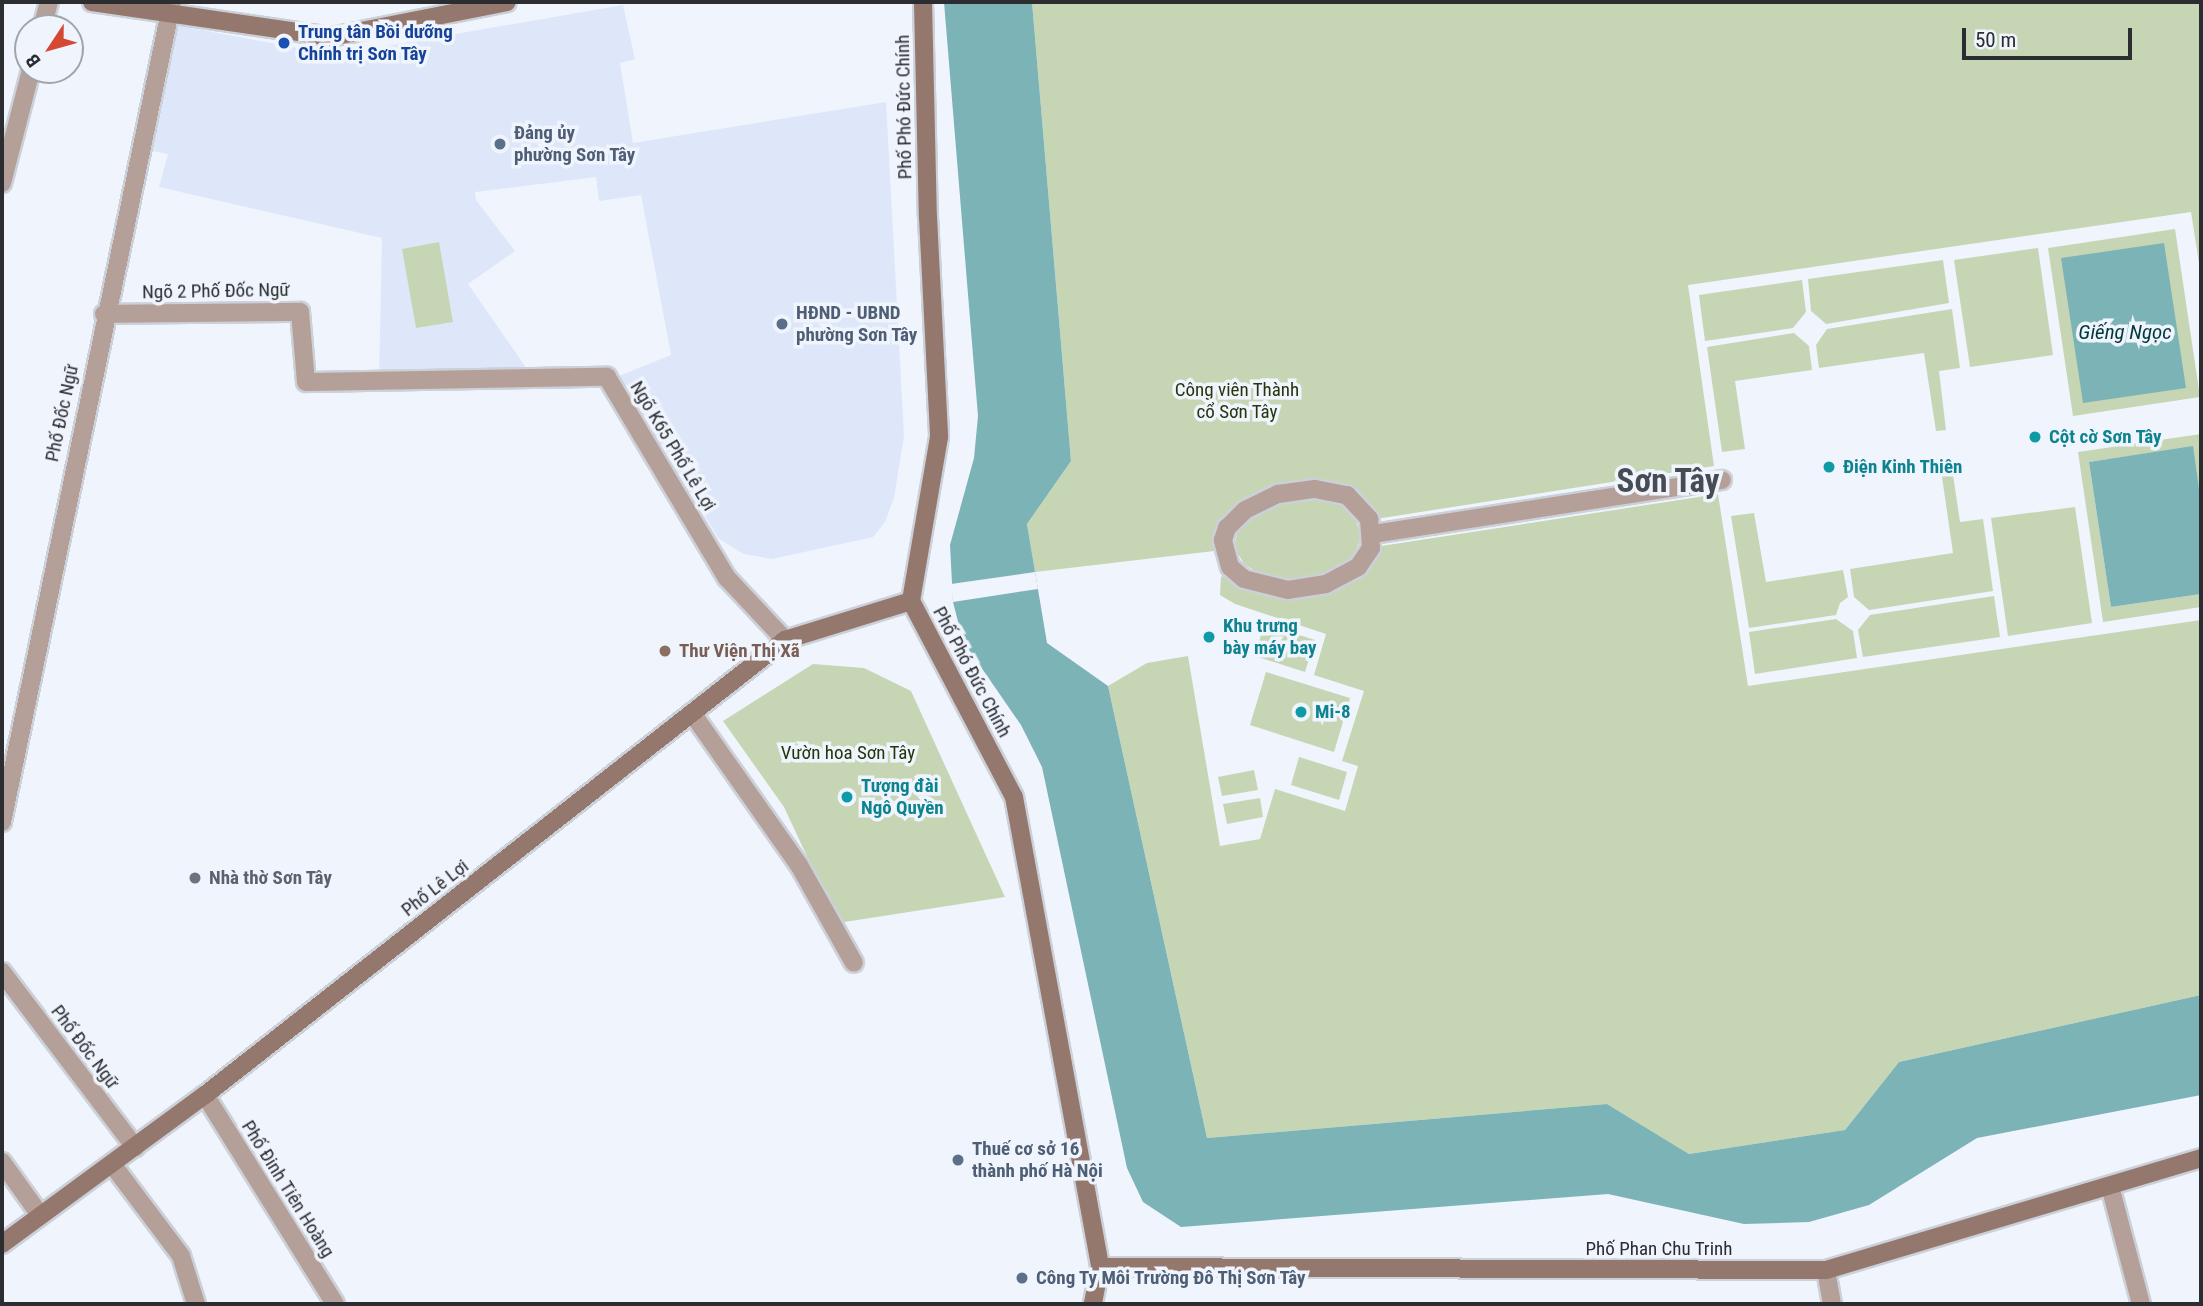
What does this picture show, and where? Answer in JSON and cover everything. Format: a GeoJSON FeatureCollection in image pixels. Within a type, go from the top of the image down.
{"type":"FeatureCollection","features":[{"type":"Feature","properties":{"kind":"main road"},"geometry":{"type":"LineString","coordinates":[[92,2],[171,8],[331,37],[508,2]]}},
{"type":"Feature","properties":{"kind":"main road","name":"Phố Phó Đức Chính"},"geometry":{"type":"LineString","coordinates":[[923,2],[928,217],[939,437],[911,601],[1014,797],[1100,1268]]}},
{"type":"Feature","properties":{"kind":"main road","name":"Phố Lê Lợi"},"geometry":{"type":"LineString","coordinates":[[2,1244],[205,1095],[785,640],[911,601]]}},
{"type":"Feature","properties":{"kind":"main road","name":"Phố Phan Chu Trinh"},"geometry":{"type":"LineString","coordinates":[[1100,1268],[1826,1270],[2201,1158]]}},
{"type":"Feature","properties":{"kind":"main road"},"geometry":{"type":"LineString","coordinates":[[1093,1304],[1100,1268]]}},
{"type":"Feature","properties":{"kind":"street","name":"Phố Đốc Ngữ"},"geometry":{"type":"LineString","coordinates":[[2,822],[6,762],[171,8]]}},
{"type":"Feature","properties":{"kind":"street"},"geometry":{"type":"LineString","coordinates":[[2,183],[27,84]]}},
{"type":"Feature","properties":{"kind":"street","name":"Ngõ 2 Phố Đốc Ngữ"},"geometry":{"type":"LineString","coordinates":[[104,314],[300,312],[306,382]]}},
{"type":"Feature","properties":{"kind":"street","name":"Ngõ K65 Phố Lê Lợi"},"geometry":{"type":"LineString","coordinates":[[306,382],[607,377],[727,578],[785,640]]}},
{"type":"Feature","properties":{"kind":"street"},"geometry":{"type":"LineString","coordinates":[[1373,534],[1721,480]]}},
{"type":"Feature","properties":{"kind":"street"},"geometry":{"type":"LineString","coordinates":[[1291,490],[1347,495],[1360,506],[1373,534],[1371,548],[1358,567],[1314,587],[1288,590],[1244,579],[1223,555],[1227,528],[1237,517],[1253,505],[1291,490]]}},
{"type":"Feature","properties":{"kind":"street"},"geometry":{"type":"LineString","coordinates":[[692,713],[799,865],[854,963]]}},
{"type":"Feature","properties":{"kind":"street","name":"Phố Đốc Ngữ"},"geometry":{"type":"LineString","coordinates":[[2,972],[135,1147]]}},
{"type":"Feature","properties":{"kind":"street","name":"Phố Đinh Tiên Hoàng"},"geometry":{"type":"LineString","coordinates":[[205,1095],[335,1304]]}},
{"type":"Feature","properties":{"kind":"street"},"geometry":{"type":"LineString","coordinates":[[2,1162],[40,1215]]}},
{"type":"Feature","properties":{"kind":"street"},"geometry":{"type":"LineString","coordinates":[[112,1164],[181,1256],[196,1304]]}},
{"type":"Feature","properties":{"kind":"street"},"geometry":{"type":"LineString","coordinates":[[2110,1186],[2141,1304]]}},
{"type":"Feature","properties":{"kind":"street"},"geometry":{"type":"LineString","coordinates":[[1826,1270],[1832,1304]]}},
{"type":"Feature","properties":{"kind":"shaded area"},"geometry":{"type":"Polygon","coordinates":[[[623,5],[635,59],[620,63],[633,143],[886,102],[904,436],[894,498],[885,522],[873,537],[772,559],[744,554],[719,539],[619,376],[671,355],[641,195],[599,201],[596,177],[475,192],[476,200],[515,251],[468,284],[534,379],[379,384],[382,238],[159,187],[168,154],[147,150],[175,25],[335,55],[623,5]]]}},
{"type":"Feature","properties":{"kind":"green space","name":"Công viên Thành cổ Sơn Tây"},"geometry":{"type":"Polygon","coordinates":[[[1032,2],[2201,2],[2201,276],[2191,212],[1688,285],[1714,466],[1376,519],[1366,500],[1350,488],[1300,481],[1237,504],[1220,524],[1214,551],[1035,572],[1027,524],[1071,461],[1032,2]]]}},
{"type":"Feature","properties":{"kind":"green space","name":"Giếng Ngọc"},"geometry":{"type":"Polygon","coordinates":[[[2175,229],[2200,397],[2073,416],[2048,248],[2175,229]]]}},
{"type":"Feature","properties":{"kind":"green space"},"geometry":{"type":"Polygon","coordinates":[[[439,242],[453,322],[416,328],[402,249],[439,242]]]}},
{"type":"Feature","properties":{"kind":"green space"},"geometry":{"type":"Polygon","coordinates":[[[2038,248],[2053,355],[1970,367],[1954,260],[2038,248]]]}},
{"type":"Feature","properties":{"kind":"green space"},"geometry":{"type":"Polygon","coordinates":[[[1943,260],[1949,303],[1826,324],[1811,311],[1808,279],[1943,260]]]}},
{"type":"Feature","properties":{"kind":"green space"},"geometry":{"type":"Polygon","coordinates":[[[1802,280],[1806,312],[1793,328],[1705,341],[1699,295],[1802,280]]]}},
{"type":"Feature","properties":{"kind":"green space"},"geometry":{"type":"Polygon","coordinates":[[[1952,309],[1960,368],[1939,371],[1946,430],[1936,431],[1924,353],[1819,368],[1816,345],[1827,329],[1952,309]]]}},
{"type":"Feature","properties":{"kind":"green space"},"geometry":{"type":"Polygon","coordinates":[[[1794,333],[1809,346],[1812,370],[1735,381],[1745,449],[1722,452],[1707,347],[1794,333]]]}},
{"type":"Feature","properties":{"kind":"green space"},"geometry":{"type":"Polygon","coordinates":[[[2201,434],[2201,503],[2192,447],[2089,462],[2111,607],[2201,594],[2201,607],[2103,622],[2078,452],[2201,434]]]}},
{"type":"Feature","properties":{"kind":"green space"},"geometry":{"type":"Polygon","coordinates":[[[1952,468],[1960,522],[1983,519],[1993,591],[1869,610],[1854,597],[1850,569],[1953,553],[1941,470],[1952,468]]]}},
{"type":"Feature","properties":{"kind":"green space"},"geometry":{"type":"Polygon","coordinates":[[[1718,494],[1748,686],[2201,620],[2201,995],[1899,1062],[1845,1130],[1689,1154],[1607,1104],[1207,1138],[1108,686],[1147,663],[1188,656],[1220,846],[1260,839],[1275,789],[1345,811],[1358,766],[1342,761],[1364,691],[1314,675],[1326,634],[1235,604],[1220,595],[1221,576],[1265,591],[1362,573],[1378,557],[1381,546],[1718,494]]]}},
{"type":"Feature","properties":{"kind":"green space"},"geometry":{"type":"Polygon","coordinates":[[[1304,499],[1339,502],[1355,516],[1361,539],[1352,558],[1323,576],[1295,580],[1263,576],[1244,564],[1234,547],[1239,526],[1277,504],[1304,499]]]}},
{"type":"Feature","properties":{"kind":"green space"},"geometry":{"type":"Polygon","coordinates":[[[2075,507],[2092,623],[2008,636],[1991,518],[2075,507]]]}},
{"type":"Feature","properties":{"kind":"green space"},"geometry":{"type":"Polygon","coordinates":[[[1754,513],[1766,582],[1843,570],[1848,597],[1840,603],[1836,615],[1749,628],[1731,516],[1754,513]]]}},
{"type":"Feature","properties":{"kind":"green space"},"geometry":{"type":"Polygon","coordinates":[[[1994,596],[2000,637],[1863,657],[1858,630],[1870,615],[1994,596]]]}},
{"type":"Feature","properties":{"kind":"green space"},"geometry":{"type":"Polygon","coordinates":[[[1836,619],[1853,631],[1857,658],[1755,674],[1749,632],[1836,619]]]}},
{"type":"Feature","properties":{"kind":"green space"},"geometry":{"type":"Polygon","coordinates":[[[1264,624],[1315,640],[1305,672],[1255,656],[1264,624]]]}},
{"type":"Feature","properties":{"kind":"green space","name":"Vườn hoa Sơn Tây"},"geometry":{"type":"Polygon","coordinates":[[[813,664],[864,668],[911,691],[1005,897],[838,923],[784,807],[723,721],[813,664]]]}},
{"type":"Feature","properties":{"kind":"green space"},"geometry":{"type":"Polygon","coordinates":[[[1266,672],[1350,698],[1334,752],[1250,725],[1266,672]]]}},
{"type":"Feature","properties":{"kind":"green space"},"geometry":{"type":"Polygon","coordinates":[[[1299,757],[1347,772],[1339,800],[1291,785],[1299,757]]]}},
{"type":"Feature","properties":{"kind":"green space"},"geometry":{"type":"Polygon","coordinates":[[[1254,770],[1258,790],[1222,796],[1218,777],[1254,770]]]}},
{"type":"Feature","properties":{"kind":"green space"},"geometry":{"type":"Polygon","coordinates":[[[1260,798],[1263,817],[1227,824],[1223,804],[1260,798]]]}},
{"type":"Feature","properties":{"kind":"water"},"geometry":{"type":"Polygon","coordinates":[[[944,2],[1032,2],[1071,461],[1027,524],[1047,643],[1108,686],[1207,1138],[1607,1104],[1689,1154],[1845,1130],[1899,1062],[2201,995],[2201,1095],[1977,1138],[1869,1205],[1809,1222],[1744,1224],[1608,1194],[1181,1227],[1143,1202],[1127,1168],[1042,767],[1021,725],[963,641],[953,602],[950,545],[974,458],[978,416],[944,2]]]}},
{"type":"Feature","properties":{"kind":"water","name":"Giếng Ngọc"},"geometry":{"type":"Polygon","coordinates":[[[2164,243],[2186,388],[2083,403],[2061,258],[2164,243]]]}},
{"type":"Feature","properties":{"kind":"water"},"geometry":{"type":"Polygon","coordinates":[[[2193,446],[2201,503],[2201,594],[2111,607],[2089,462],[2193,446]]]}},
{"type":"Feature","properties":{"kind":"pier"},"geometry":{"type":"Polygon","coordinates":[[[1035,572],[1038,589],[953,602],[951,584],[1035,572]]]}},
{"type":"Feature","properties":{"kind":"place","name":"Trung tân Bồi dưỡng Chính trị Sơn Tây"},"geometry":{"type":"Point","coordinates":[284,43]}},
{"type":"Feature","properties":{"kind":"place","name":"Đảng ủy phường Sơn Tây"},"geometry":{"type":"Point","coordinates":[500,144]}},
{"type":"Feature","properties":{"kind":"place","name":"HĐND - UBND phường Sơn Tây"},"geometry":{"type":"Point","coordinates":[782,324]}},
{"type":"Feature","properties":{"kind":"place","name":"Cột cờ Sơn Tây"},"geometry":{"type":"Point","coordinates":[2035,437]}},
{"type":"Feature","properties":{"kind":"place","name":"Điện Kinh Thiên"},"geometry":{"type":"Point","coordinates":[1829,467]}},
{"type":"Feature","properties":{"kind":"place","name":"Khu trưng bày máy bay"},"geometry":{"type":"Point","coordinates":[1209,637]}},
{"type":"Feature","properties":{"kind":"place","name":"Thư Viện Thị Xã"},"geometry":{"type":"Point","coordinates":[665,651]}},
{"type":"Feature","properties":{"kind":"place","name":"Mi-8"},"geometry":{"type":"Point","coordinates":[1301,712]}},
{"type":"Feature","properties":{"kind":"place","name":"Tượng đài Ngô Quyền"},"geometry":{"type":"Point","coordinates":[847,797]}},
{"type":"Feature","properties":{"kind":"place","name":"Nhà thờ Sơn Tây"},"geometry":{"type":"Point","coordinates":[195,878]}},
{"type":"Feature","properties":{"kind":"place","name":"Thuế cơ sở 16 thành phố Hà Nội"},"geometry":{"type":"Point","coordinates":[958,1160]}},
{"type":"Feature","properties":{"kind":"place","name":"Công Ty Môi Trường Đô Thị Sơn Tây"},"geometry":{"type":"Point","coordinates":[1022,1278]}},
{"type":"Feature","properties":{"kind":"district","name":"Sơn Tây"},"geometry":{"type":"Point","coordinates":[1668,481]}}]}
